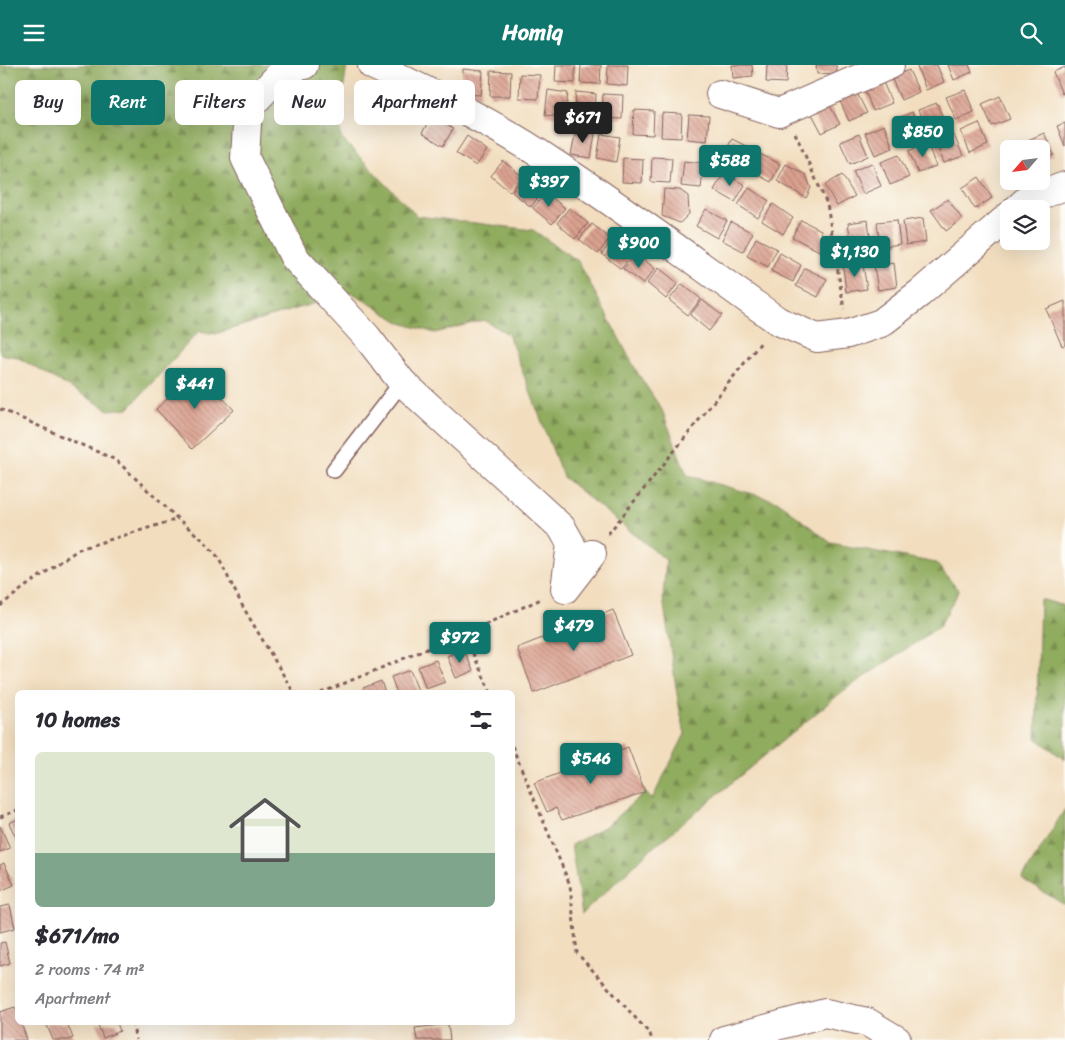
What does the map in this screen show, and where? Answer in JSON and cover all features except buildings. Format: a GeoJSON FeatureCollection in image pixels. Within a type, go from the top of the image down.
{"type":"FeatureCollection","features":[{"type":"Feature","properties":{"kind":"street"},"geometry":{"type":"LineString","coordinates":[[304,65],[285,69],[248,108],[245,158],[294,257],[367,337],[402,382],[562,528],[571,545],[564,589]]}},
{"type":"Feature","properties":{"kind":"street"},"geometry":{"type":"LineString","coordinates":[[372,65],[499,129],[552,161],[778,321],[818,338],[848,334],[881,323],[920,293],[1000,224]]}},
{"type":"Feature","properties":{"kind":"street"},"geometry":{"type":"LineString","coordinates":[[720,94],[779,113],[890,65]]}},
{"type":"Feature","properties":{"kind":"street"},"geometry":{"type":"LineString","coordinates":[[1027,200],[1065,187]]}},
{"type":"Feature","properties":{"kind":"street"},"geometry":{"type":"LineString","coordinates":[[564,589],[592,554]]}},
{"type":"Feature","properties":{"kind":"street"},"geometry":{"type":"LineString","coordinates":[[724,1040],[825,1013],[867,1022],[897,1040]]}},
{"type":"Feature","properties":{"kind":"lane"},"geometry":{"type":"LineString","coordinates":[[334,471],[402,382]]}},
{"type":"Feature","properties":{"kind":"path"},"geometry":{"type":"LineString","coordinates":[[779,113],[790,122],[827,205],[848,334]]}},
{"type":"Feature","properties":{"kind":"path"},"geometry":{"type":"LineString","coordinates":[[592,554],[778,321]]}},
{"type":"Feature","properties":{"kind":"path"},"geometry":{"type":"LineString","coordinates":[[0,409],[116,460],[204,541],[218,557],[243,607],[292,690]]}},
{"type":"Feature","properties":{"kind":"path"},"geometry":{"type":"LineString","coordinates":[[0,606],[79,549],[178,519]]}},
{"type":"Feature","properties":{"kind":"path"},"geometry":{"type":"LineString","coordinates":[[328,690],[464,634],[564,589]]}},
{"type":"Feature","properties":{"kind":"path"},"geometry":{"type":"LineString","coordinates":[[464,634],[490,690]]}},
{"type":"Feature","properties":{"kind":"path"},"geometry":{"type":"LineString","coordinates":[[515,758],[570,885],[577,953],[650,1034],[652,1040]]}},
{"type":"Feature","properties":{"kind":"path"},"geometry":{"type":"LineString","coordinates":[[0,817],[15,811]]}},
{"type":"Feature","properties":{"kind":"path"},"geometry":{"type":"LineString","coordinates":[[132,1025],[136,1040]]}},
{"type":"Feature","properties":{"kind":"green space"},"geometry":{"type":"Polygon","coordinates":[[[0,65],[347,65],[344,85],[344,80],[274,80],[274,125],[340,125],[341,138],[417,216],[533,230],[578,261],[637,372],[662,410],[687,475],[777,501],[831,543],[936,563],[959,591],[939,627],[843,691],[650,850],[582,914],[571,845],[606,826],[645,792],[652,799],[685,734],[678,701],[663,598],[666,560],[563,477],[508,334],[484,320],[435,333],[401,323],[351,292],[215,334],[199,331],[129,408],[109,410],[17,357],[0,354],[0,65]]]}},
{"type":"Feature","properties":{"kind":"green space"},"geometry":{"type":"Polygon","coordinates":[[[1040,599],[1065,606],[1065,760],[1036,738],[1040,599]]]}},
{"type":"Feature","properties":{"kind":"green space"},"geometry":{"type":"Polygon","coordinates":[[[1065,809],[1065,905],[1022,879],[1065,809]]]}}]}
